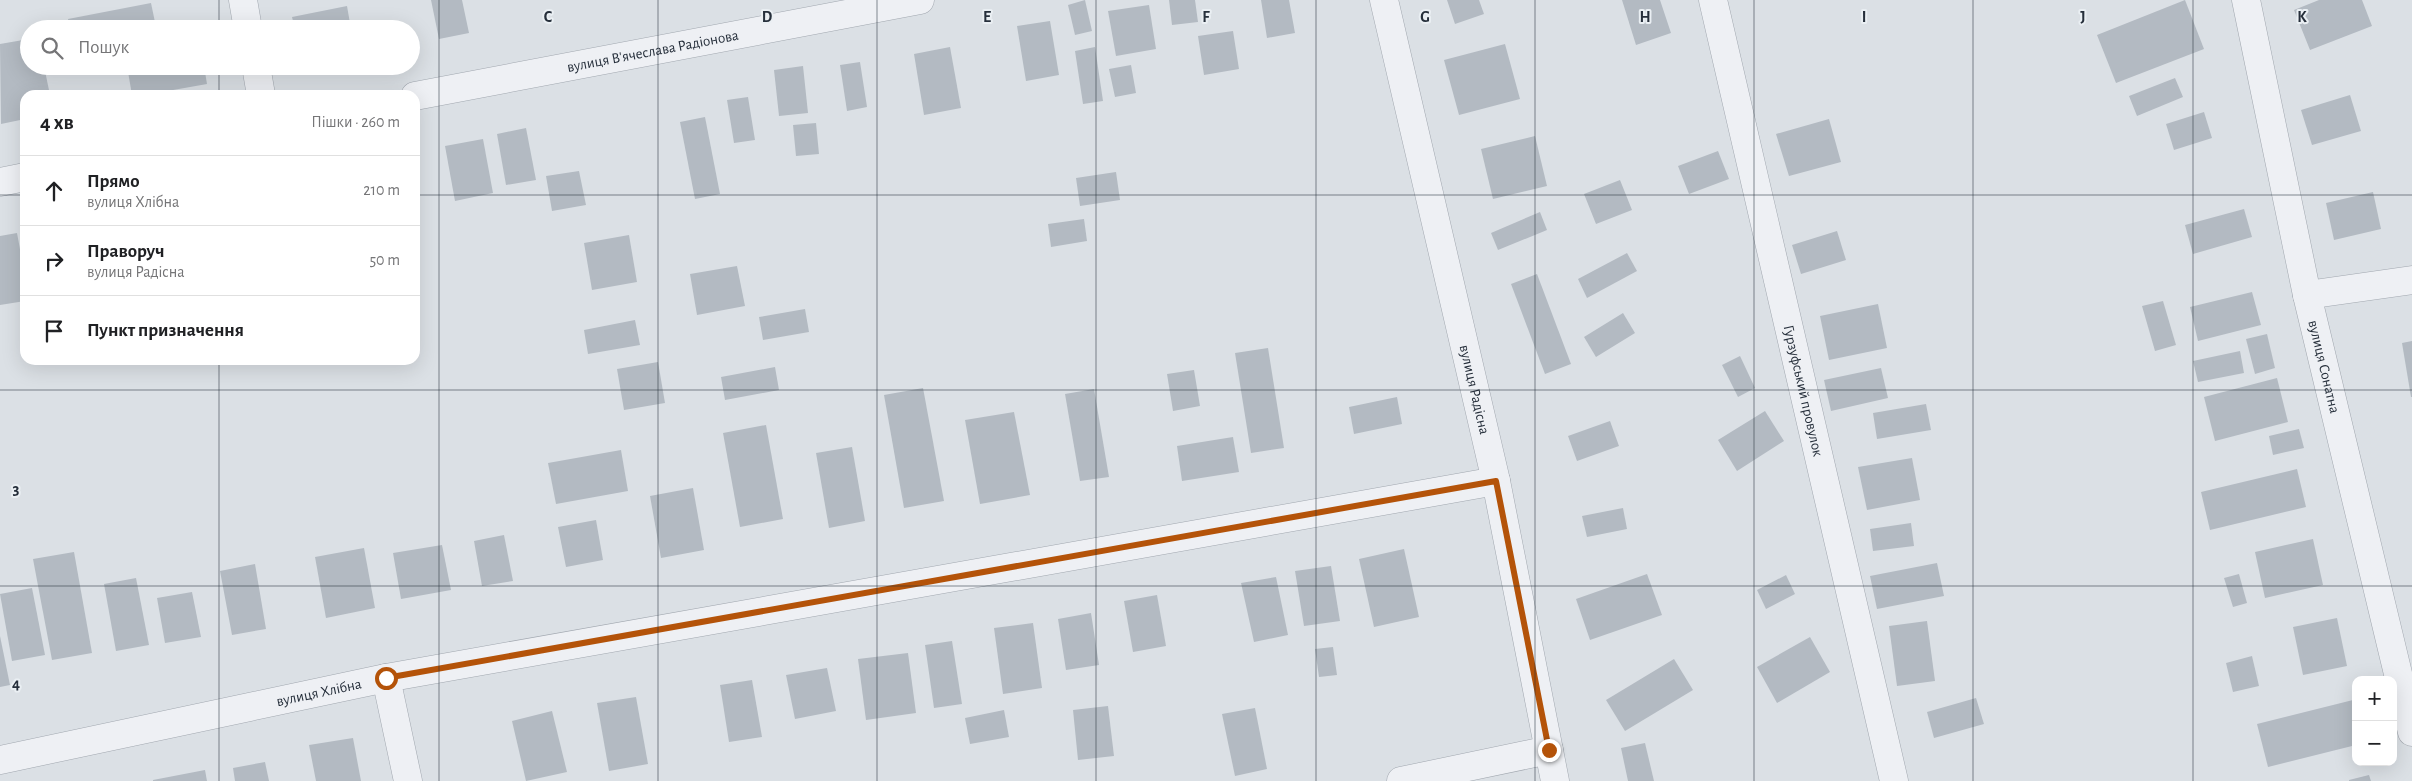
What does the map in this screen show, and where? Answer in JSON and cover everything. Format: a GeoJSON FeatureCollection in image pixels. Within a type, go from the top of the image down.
{"type":"FeatureCollection","features":[{"type":"Feature","properties":{"kind":"street"},"geometry":{"type":"LineString","coordinates":[[243,0],[246,20]]}},
{"type":"Feature","properties":{"kind":"street","name":"вулиця В'ячеслава Радіонова"},"geometry":{"type":"LineString","coordinates":[[420,95],[920,0]]}},
{"type":"Feature","properties":{"kind":"street","name":"вулиця Радісна"},"geometry":{"type":"LineString","coordinates":[[1384,0],[1496,481],[1555,781]]}},
{"type":"Feature","properties":{"kind":"street","name":"Гурзуфський провулок"},"geometry":{"type":"LineString","coordinates":[[1713,0],[1894,781]]}},
{"type":"Feature","properties":{"kind":"street","name":"вулиця Сонатна"},"geometry":{"type":"LineString","coordinates":[[2246,0],[2307,295],[2412,732]]}},
{"type":"Feature","properties":{"kind":"street"},"geometry":{"type":"LineString","coordinates":[[258,75],[260,90]]}},
{"type":"Feature","properties":{"kind":"street"},"geometry":{"type":"LineString","coordinates":[[0,182],[20,178]]}},
{"type":"Feature","properties":{"kind":"street"},"geometry":{"type":"LineString","coordinates":[[2307,295],[2412,280]]}},
{"type":"Feature","properties":{"kind":"street","name":"вулиця Хлібна"},"geometry":{"type":"LineString","coordinates":[[0,760],[386,678],[1496,481]]}},
{"type":"Feature","properties":{"kind":"street"},"geometry":{"type":"LineString","coordinates":[[386,678],[408,781]]}},
{"type":"Feature","properties":{"kind":"street"},"geometry":{"type":"LineString","coordinates":[[1401,781],[1549,750]]}},
{"type":"Feature","properties":{"kind":"building"},"geometry":{"type":"Polygon","coordinates":[[[431,0],[462,0],[469,33],[439,39],[431,0]]]}},
{"type":"Feature","properties":{"kind":"building"},"geometry":{"type":"Polygon","coordinates":[[[1085,0],[1092,31],[1075,35],[1068,5],[1085,0]]]}},
{"type":"Feature","properties":{"kind":"building"},"geometry":{"type":"Polygon","coordinates":[[[1169,0],[1195,0],[1198,22],[1172,25],[1169,0]]]}},
{"type":"Feature","properties":{"kind":"building"},"geometry":{"type":"Polygon","coordinates":[[[1261,0],[1289,0],[1295,33],[1267,38],[1261,0]]]}},
{"type":"Feature","properties":{"kind":"building"},"geometry":{"type":"Polygon","coordinates":[[[1447,0],[1479,0],[1484,14],[1455,24],[1447,0]]]}},
{"type":"Feature","properties":{"kind":"building"},"geometry":{"type":"Polygon","coordinates":[[[1622,0],[1660,0],[1671,33],[1636,45],[1622,0]]]}},
{"type":"Feature","properties":{"kind":"building"},"geometry":{"type":"Polygon","coordinates":[[[2185,0],[2204,49],[2116,83],[2097,35],[2185,0]]]}},
{"type":"Feature","properties":{"kind":"building"},"geometry":{"type":"Polygon","coordinates":[[[2319,0],[2362,0],[2372,26],[2310,50],[2294,10],[2319,0]]]}},
{"type":"Feature","properties":{"kind":"building"},"geometry":{"type":"Polygon","coordinates":[[[151,3],[155,20],[68,20],[151,3]]]}},
{"type":"Feature","properties":{"kind":"building"},"geometry":{"type":"Polygon","coordinates":[[[1149,5],[1156,49],[1116,56],[1108,11],[1149,5]]]}},
{"type":"Feature","properties":{"kind":"building"},"geometry":{"type":"Polygon","coordinates":[[[347,6],[349,20],[293,20],[292,17],[347,6]]]}},
{"type":"Feature","properties":{"kind":"building"},"geometry":{"type":"Polygon","coordinates":[[[1050,21],[1059,75],[1026,81],[1017,26],[1050,21]]]}},
{"type":"Feature","properties":{"kind":"building"},"geometry":{"type":"Polygon","coordinates":[[[1233,31],[1239,69],[1204,75],[1198,36],[1233,31]]]}},
{"type":"Feature","properties":{"kind":"building"},"geometry":{"type":"Polygon","coordinates":[[[20,41],[20,75],[46,75],[49,90],[20,90],[20,120],[1,124],[0,44],[20,41]]]}},
{"type":"Feature","properties":{"kind":"building"},"geometry":{"type":"Polygon","coordinates":[[[1505,44],[1520,99],[1459,115],[1444,60],[1505,44]]]}},
{"type":"Feature","properties":{"kind":"building"},"geometry":{"type":"Polygon","coordinates":[[[950,47],[961,108],[924,115],[914,54],[950,47]]]}},
{"type":"Feature","properties":{"kind":"building"},"geometry":{"type":"Polygon","coordinates":[[[1095,47],[1103,101],[1083,104],[1075,51],[1095,47]]]}},
{"type":"Feature","properties":{"kind":"building"},"geometry":{"type":"Polygon","coordinates":[[[860,62],[867,107],[847,111],[840,65],[860,62]]]}},
{"type":"Feature","properties":{"kind":"building"},"geometry":{"type":"Polygon","coordinates":[[[1131,65],[1136,93],[1115,97],[1109,69],[1131,65]]]}},
{"type":"Feature","properties":{"kind":"building"},"geometry":{"type":"Polygon","coordinates":[[[803,66],[808,113],[779,116],[774,70],[803,66]]]}},
{"type":"Feature","properties":{"kind":"building"},"geometry":{"type":"Polygon","coordinates":[[[129,75],[206,75],[207,84],[173,90],[131,90],[129,75]]]}},
{"type":"Feature","properties":{"kind":"building"},"geometry":{"type":"Polygon","coordinates":[[[2175,78],[2183,97],[2137,116],[2129,96],[2175,78]]]}},
{"type":"Feature","properties":{"kind":"building"},"geometry":{"type":"Polygon","coordinates":[[[2350,95],[2361,131],[2312,145],[2301,110],[2350,95]]]}},
{"type":"Feature","properties":{"kind":"building"},"geometry":{"type":"Polygon","coordinates":[[[748,97],[755,140],[734,143],[727,100],[748,97]]]}},
{"type":"Feature","properties":{"kind":"building"},"geometry":{"type":"Polygon","coordinates":[[[2204,112],[2212,138],[2174,150],[2166,124],[2204,112]]]}},
{"type":"Feature","properties":{"kind":"building"},"geometry":{"type":"Polygon","coordinates":[[[705,117],[720,194],[695,199],[680,122],[705,117]]]}},
{"type":"Feature","properties":{"kind":"building"},"geometry":{"type":"Polygon","coordinates":[[[1829,119],[1841,162],[1789,176],[1776,134],[1829,119]]]}},
{"type":"Feature","properties":{"kind":"building"},"geometry":{"type":"Polygon","coordinates":[[[816,123],[819,154],[796,156],[793,125],[816,123]]]}},
{"type":"Feature","properties":{"kind":"building"},"geometry":{"type":"Polygon","coordinates":[[[526,128],[536,180],[506,185],[497,134],[526,128]]]}},
{"type":"Feature","properties":{"kind":"building"},"geometry":{"type":"Polygon","coordinates":[[[1535,136],[1547,186],[1493,199],[1481,149],[1535,136]]]}},
{"type":"Feature","properties":{"kind":"building"},"geometry":{"type":"Polygon","coordinates":[[[483,139],[493,193],[455,201],[445,146],[483,139]]]}},
{"type":"Feature","properties":{"kind":"building"},"geometry":{"type":"Polygon","coordinates":[[[1718,151],[1729,179],[1689,194],[1678,166],[1718,151]]]}},
{"type":"Feature","properties":{"kind":"building"},"geometry":{"type":"Polygon","coordinates":[[[579,171],[586,205],[552,211],[546,176],[579,171]]]}},
{"type":"Feature","properties":{"kind":"building"},"geometry":{"type":"Polygon","coordinates":[[[1116,172],[1120,200],[1080,206],[1076,178],[1116,172]]]}},
{"type":"Feature","properties":{"kind":"building"},"geometry":{"type":"Polygon","coordinates":[[[1620,180],[1632,210],[1596,224],[1584,194],[1620,180]]]}},
{"type":"Feature","properties":{"kind":"building"},"geometry":{"type":"Polygon","coordinates":[[[2373,192],[2381,229],[2334,240],[2326,203],[2373,192]]]}},
{"type":"Feature","properties":{"kind":"building"},"geometry":{"type":"Polygon","coordinates":[[[2244,209],[2252,237],[2193,254],[2185,225],[2244,209]]]}},
{"type":"Feature","properties":{"kind":"building"},"geometry":{"type":"Polygon","coordinates":[[[1540,212],[1547,230],[1498,250],[1491,233],[1540,212]]]}},
{"type":"Feature","properties":{"kind":"building"},"geometry":{"type":"Polygon","coordinates":[[[1084,219],[1087,241],[1051,247],[1048,224],[1084,219]]]}},
{"type":"Feature","properties":{"kind":"building"},"geometry":{"type":"Polygon","coordinates":[[[1837,231],[1846,260],[1801,274],[1792,245],[1837,231]]]}},
{"type":"Feature","properties":{"kind":"building"},"geometry":{"type":"Polygon","coordinates":[[[17,233],[20,249],[20,302],[0,305],[0,236],[17,233]]]}},
{"type":"Feature","properties":{"kind":"building"},"geometry":{"type":"Polygon","coordinates":[[[629,235],[637,282],[592,290],[584,243],[629,235]]]}},
{"type":"Feature","properties":{"kind":"building"},"geometry":{"type":"Polygon","coordinates":[[[1627,253],[1637,271],[1587,298],[1578,279],[1627,253]]]}},
{"type":"Feature","properties":{"kind":"building"},"geometry":{"type":"Polygon","coordinates":[[[737,266],[745,306],[697,315],[690,274],[737,266]]]}},
{"type":"Feature","properties":{"kind":"building"},"geometry":{"type":"Polygon","coordinates":[[[1537,274],[1571,364],[1545,374],[1511,284],[1537,274]]]}},
{"type":"Feature","properties":{"kind":"building"},"geometry":{"type":"Polygon","coordinates":[[[2252,292],[2261,325],[2198,341],[2190,307],[2252,292]]]}},
{"type":"Feature","properties":{"kind":"building"},"geometry":{"type":"Polygon","coordinates":[[[2163,301],[2176,345],[2155,351],[2142,306],[2163,301]]]}},
{"type":"Feature","properties":{"kind":"building"},"geometry":{"type":"Polygon","coordinates":[[[1878,304],[1887,348],[1829,360],[1820,316],[1878,304]]]}},
{"type":"Feature","properties":{"kind":"building"},"geometry":{"type":"Polygon","coordinates":[[[805,309],[809,332],[763,340],[759,317],[805,309]]]}},
{"type":"Feature","properties":{"kind":"building"},"geometry":{"type":"Polygon","coordinates":[[[1623,313],[1635,333],[1596,357],[1584,337],[1623,313]]]}},
{"type":"Feature","properties":{"kind":"building"},"geometry":{"type":"Polygon","coordinates":[[[635,320],[640,345],[588,354],[584,330],[635,320]]]}},
{"type":"Feature","properties":{"kind":"building"},"geometry":{"type":"Polygon","coordinates":[[[2267,334],[2275,368],[2255,374],[2246,339],[2267,334]]]}},
{"type":"Feature","properties":{"kind":"building"},"geometry":{"type":"Polygon","coordinates":[[[2412,341],[2412,397],[2411,397],[2402,343],[2412,341]]]}},
{"type":"Feature","properties":{"kind":"building"},"geometry":{"type":"Polygon","coordinates":[[[1268,348],[1284,448],[1251,453],[1235,353],[1268,348]]]}},
{"type":"Feature","properties":{"kind":"building"},"geometry":{"type":"Polygon","coordinates":[[[2240,351],[2244,373],[2198,382],[2193,361],[2240,351]]]}},
{"type":"Feature","properties":{"kind":"building"},"geometry":{"type":"Polygon","coordinates":[[[1740,356],[1755,388],[1738,397],[1722,365],[1740,356]]]}},
{"type":"Feature","properties":{"kind":"building"},"geometry":{"type":"Polygon","coordinates":[[[658,362],[665,403],[624,410],[617,369],[658,362]]]}},
{"type":"Feature","properties":{"kind":"building"},"geometry":{"type":"Polygon","coordinates":[[[775,367],[779,390],[725,400],[721,377],[775,367]]]}},
{"type":"Feature","properties":{"kind":"building"},"geometry":{"type":"Polygon","coordinates":[[[1881,368],[1888,398],[1831,411],[1824,380],[1881,368]]]}},
{"type":"Feature","properties":{"kind":"building"},"geometry":{"type":"Polygon","coordinates":[[[1194,370],[1200,406],[1173,411],[1167,374],[1194,370]]]}},
{"type":"Feature","properties":{"kind":"building"},"geometry":{"type":"Polygon","coordinates":[[[2277,378],[2288,422],[2215,441],[2204,397],[2277,378]]]}},
{"type":"Feature","properties":{"kind":"building"},"geometry":{"type":"Polygon","coordinates":[[[923,388],[944,501],[904,508],[884,395],[923,388]]]}},
{"type":"Feature","properties":{"kind":"building"},"geometry":{"type":"Polygon","coordinates":[[[1094,389],[1109,477],[1080,481],[1065,394],[1094,389]]]}},
{"type":"Feature","properties":{"kind":"building"},"geometry":{"type":"Polygon","coordinates":[[[1397,397],[1402,424],[1354,434],[1349,407],[1397,397]]]}},
{"type":"Feature","properties":{"kind":"building"},"geometry":{"type":"Polygon","coordinates":[[[1926,404],[1931,430],[1877,439],[1873,413],[1926,404]]]}},
{"type":"Feature","properties":{"kind":"building"},"geometry":{"type":"Polygon","coordinates":[[[1765,411],[1784,441],[1737,471],[1718,440],[1765,411]]]}},
{"type":"Feature","properties":{"kind":"building"},"geometry":{"type":"Polygon","coordinates":[[[1014,412],[1030,495],[980,504],[965,420],[1014,412]]]}},
{"type":"Feature","properties":{"kind":"building"},"geometry":{"type":"Polygon","coordinates":[[[1610,421],[1619,446],[1577,461],[1568,436],[1610,421]]]}},
{"type":"Feature","properties":{"kind":"building"},"geometry":{"type":"Polygon","coordinates":[[[766,425],[783,519],[740,527],[723,433],[766,425]]]}},
{"type":"Feature","properties":{"kind":"building"},"geometry":{"type":"Polygon","coordinates":[[[2299,429],[2304,448],[2273,455],[2269,436],[2299,429]]]}},
{"type":"Feature","properties":{"kind":"building"},"geometry":{"type":"Polygon","coordinates":[[[1233,437],[1239,472],[1182,481],[1177,446],[1233,437]]]}},
{"type":"Feature","properties":{"kind":"building"},"geometry":{"type":"Polygon","coordinates":[[[852,447],[865,521],[829,528],[816,453],[852,447]]]}},
{"type":"Feature","properties":{"kind":"building"},"geometry":{"type":"Polygon","coordinates":[[[621,450],[628,491],[556,504],[548,463],[621,450]]]}},
{"type":"Feature","properties":{"kind":"building"},"geometry":{"type":"Polygon","coordinates":[[[1912,458],[1920,500],[1867,510],[1858,467],[1912,458]]]}},
{"type":"Feature","properties":{"kind":"building"},"geometry":{"type":"Polygon","coordinates":[[[2297,469],[2306,507],[2210,530],[2201,492],[2297,469]]]}},
{"type":"Feature","properties":{"kind":"building"},"geometry":{"type":"Polygon","coordinates":[[[693,488],[704,550],[661,558],[650,496],[693,488]]]}},
{"type":"Feature","properties":{"kind":"building"},"geometry":{"type":"Polygon","coordinates":[[[1623,508],[1627,529],[1587,537],[1582,516],[1623,508]]]}},
{"type":"Feature","properties":{"kind":"building"},"geometry":{"type":"Polygon","coordinates":[[[596,520],[603,560],[566,567],[558,527],[596,520]]]}},
{"type":"Feature","properties":{"kind":"building"},"geometry":{"type":"Polygon","coordinates":[[[1911,523],[1914,546],[1873,551],[1870,529],[1911,523]]]}},
{"type":"Feature","properties":{"kind":"building"},"geometry":{"type":"Polygon","coordinates":[[[504,535],[513,581],[482,586],[474,541],[504,535]]]}},
{"type":"Feature","properties":{"kind":"building"},"geometry":{"type":"Polygon","coordinates":[[[2313,539],[2323,585],[2265,598],[2255,552],[2313,539]]]}},
{"type":"Feature","properties":{"kind":"building"},"geometry":{"type":"Polygon","coordinates":[[[442,545],[451,590],[401,599],[393,553],[442,545]]]}},
{"type":"Feature","properties":{"kind":"building"},"geometry":{"type":"Polygon","coordinates":[[[364,548],[375,608],[326,618],[315,557],[364,548]]]}},
{"type":"Feature","properties":{"kind":"building"},"geometry":{"type":"Polygon","coordinates":[[[1404,549],[1419,617],[1374,627],[1359,559],[1404,549]]]}},
{"type":"Feature","properties":{"kind":"building"},"geometry":{"type":"Polygon","coordinates":[[[74,552],[92,653],[52,660],[33,559],[74,552]]]}},
{"type":"Feature","properties":{"kind":"building"},"geometry":{"type":"Polygon","coordinates":[[[1937,563],[1944,596],[1877,609],[1870,576],[1937,563]]]}},
{"type":"Feature","properties":{"kind":"building"},"geometry":{"type":"Polygon","coordinates":[[[255,564],[266,629],[232,635],[220,571],[255,564]]]}},
{"type":"Feature","properties":{"kind":"building"},"geometry":{"type":"Polygon","coordinates":[[[1331,566],[1340,621],[1304,626],[1295,571],[1331,566]]]}},
{"type":"Feature","properties":{"kind":"building"},"geometry":{"type":"Polygon","coordinates":[[[1647,574],[1662,615],[1590,640],[1576,599],[1647,574]]]}},
{"type":"Feature","properties":{"kind":"building"},"geometry":{"type":"Polygon","coordinates":[[[2239,574],[2247,603],[2233,607],[2224,578],[2239,574]]]}},
{"type":"Feature","properties":{"kind":"building"},"geometry":{"type":"Polygon","coordinates":[[[1786,575],[1795,594],[1766,609],[1757,590],[1786,575]]]}},
{"type":"Feature","properties":{"kind":"building"},"geometry":{"type":"Polygon","coordinates":[[[1276,577],[1288,635],[1254,642],[1241,583],[1276,577]]]}},
{"type":"Feature","properties":{"kind":"building"},"geometry":{"type":"Polygon","coordinates":[[[136,578],[149,645],[116,651],[104,584],[136,578]]]}},
{"type":"Feature","properties":{"kind":"building"},"geometry":{"type":"Polygon","coordinates":[[[32,588],[45,655],[12,661],[0,594],[32,588]]]}},
{"type":"Feature","properties":{"kind":"building"},"geometry":{"type":"Polygon","coordinates":[[[192,592],[201,637],[165,643],[157,598],[192,592]]]}},
{"type":"Feature","properties":{"kind":"building"},"geometry":{"type":"Polygon","coordinates":[[[1157,595],[1166,646],[1133,652],[1124,601],[1157,595]]]}},
{"type":"Feature","properties":{"kind":"building"},"geometry":{"type":"Polygon","coordinates":[[[1091,613],[1099,665],[1066,670],[1058,619],[1091,613]]]}},
{"type":"Feature","properties":{"kind":"building"},"geometry":{"type":"Polygon","coordinates":[[[2337,618],[2347,666],[2303,675],[2293,627],[2337,618]]]}},
{"type":"Feature","properties":{"kind":"building"},"geometry":{"type":"Polygon","coordinates":[[[1927,621],[1935,681],[1897,686],[1889,626],[1927,621]]]}},
{"type":"Feature","properties":{"kind":"building"},"geometry":{"type":"Polygon","coordinates":[[[1033,623],[1042,688],[1003,694],[994,628],[1033,623]]]}},
{"type":"Feature","properties":{"kind":"building"},"geometry":{"type":"Polygon","coordinates":[[[0,636],[10,685],[0,687],[0,636]]]}},
{"type":"Feature","properties":{"kind":"building"},"geometry":{"type":"Polygon","coordinates":[[[1810,637],[1830,672],[1777,703],[1757,667],[1810,637]]]}},
{"type":"Feature","properties":{"kind":"building"},"geometry":{"type":"Polygon","coordinates":[[[952,641],[962,704],[934,708],[925,645],[952,641]]]}},
{"type":"Feature","properties":{"kind":"building"},"geometry":{"type":"Polygon","coordinates":[[[1333,647],[1337,675],[1319,677],[1315,649],[1333,647]]]}},
{"type":"Feature","properties":{"kind":"building"},"geometry":{"type":"Polygon","coordinates":[[[908,653],[916,713],[866,720],[858,659],[908,653]]]}},
{"type":"Feature","properties":{"kind":"building"},"geometry":{"type":"Polygon","coordinates":[[[2252,656],[2259,686],[2233,692],[2226,663],[2252,656]]]}},
{"type":"Feature","properties":{"kind":"building"},"geometry":{"type":"Polygon","coordinates":[[[1674,659],[1693,690],[1625,731],[1606,700],[1674,659]]]}},
{"type":"Feature","properties":{"kind":"building"},"geometry":{"type":"Polygon","coordinates":[[[827,668],[836,711],[795,719],[786,675],[827,668]]]}},
{"type":"Feature","properties":{"kind":"building"},"geometry":{"type":"Polygon","coordinates":[[[752,680],[762,737],[729,742],[720,685],[752,680]]]}},
{"type":"Feature","properties":{"kind":"building"},"geometry":{"type":"Polygon","coordinates":[[[636,697],[648,764],[609,771],[597,703],[636,697]]]}},
{"type":"Feature","properties":{"kind":"building"},"geometry":{"type":"Polygon","coordinates":[[[1976,698],[1984,724],[1934,738],[1927,712],[1976,698]]]}},
{"type":"Feature","properties":{"kind":"building"},"geometry":{"type":"Polygon","coordinates":[[[2352,700],[2352,746],[2268,767],[2257,724],[2352,700]]]}},
{"type":"Feature","properties":{"kind":"building"},"geometry":{"type":"Polygon","coordinates":[[[1108,706],[1114,756],[1078,760],[1073,710],[1108,706]]]}},
{"type":"Feature","properties":{"kind":"building"},"geometry":{"type":"Polygon","coordinates":[[[1255,708],[1267,769],[1235,776],[1222,714],[1255,708]]]}},
{"type":"Feature","properties":{"kind":"building"},"geometry":{"type":"Polygon","coordinates":[[[1004,710],[1009,737],[970,744],[965,718],[1004,710]]]}},
{"type":"Feature","properties":{"kind":"building"},"geometry":{"type":"Polygon","coordinates":[[[552,711],[567,772],[526,781],[512,721],[552,711]]]}},
{"type":"Feature","properties":{"kind":"building"},"geometry":{"type":"Polygon","coordinates":[[[353,738],[361,781],[316,781],[309,745],[353,738]]]}},
{"type":"Feature","properties":{"kind":"building"},"geometry":{"type":"Polygon","coordinates":[[[1645,743],[1654,781],[1628,781],[1621,748],[1645,743]]]}},
{"type":"Feature","properties":{"kind":"building"},"geometry":{"type":"Polygon","coordinates":[[[265,762],[269,781],[235,781],[233,768],[265,762]]]}},
{"type":"Feature","properties":{"kind":"building"},"geometry":{"type":"Polygon","coordinates":[[[205,770],[207,781],[153,781],[153,780],[205,770]]]}},
{"type":"Feature","properties":{"kind":"building"},"geometry":{"type":"Polygon","coordinates":[[[2369,775],[2371,781],[2349,781],[2349,780],[2369,775]]]}},
{"type":"Feature","properties":{"kind":"route"},"geometry":{"type":"LineString","coordinates":[[386,678],[1496,481],[1549,750]]}}]}
